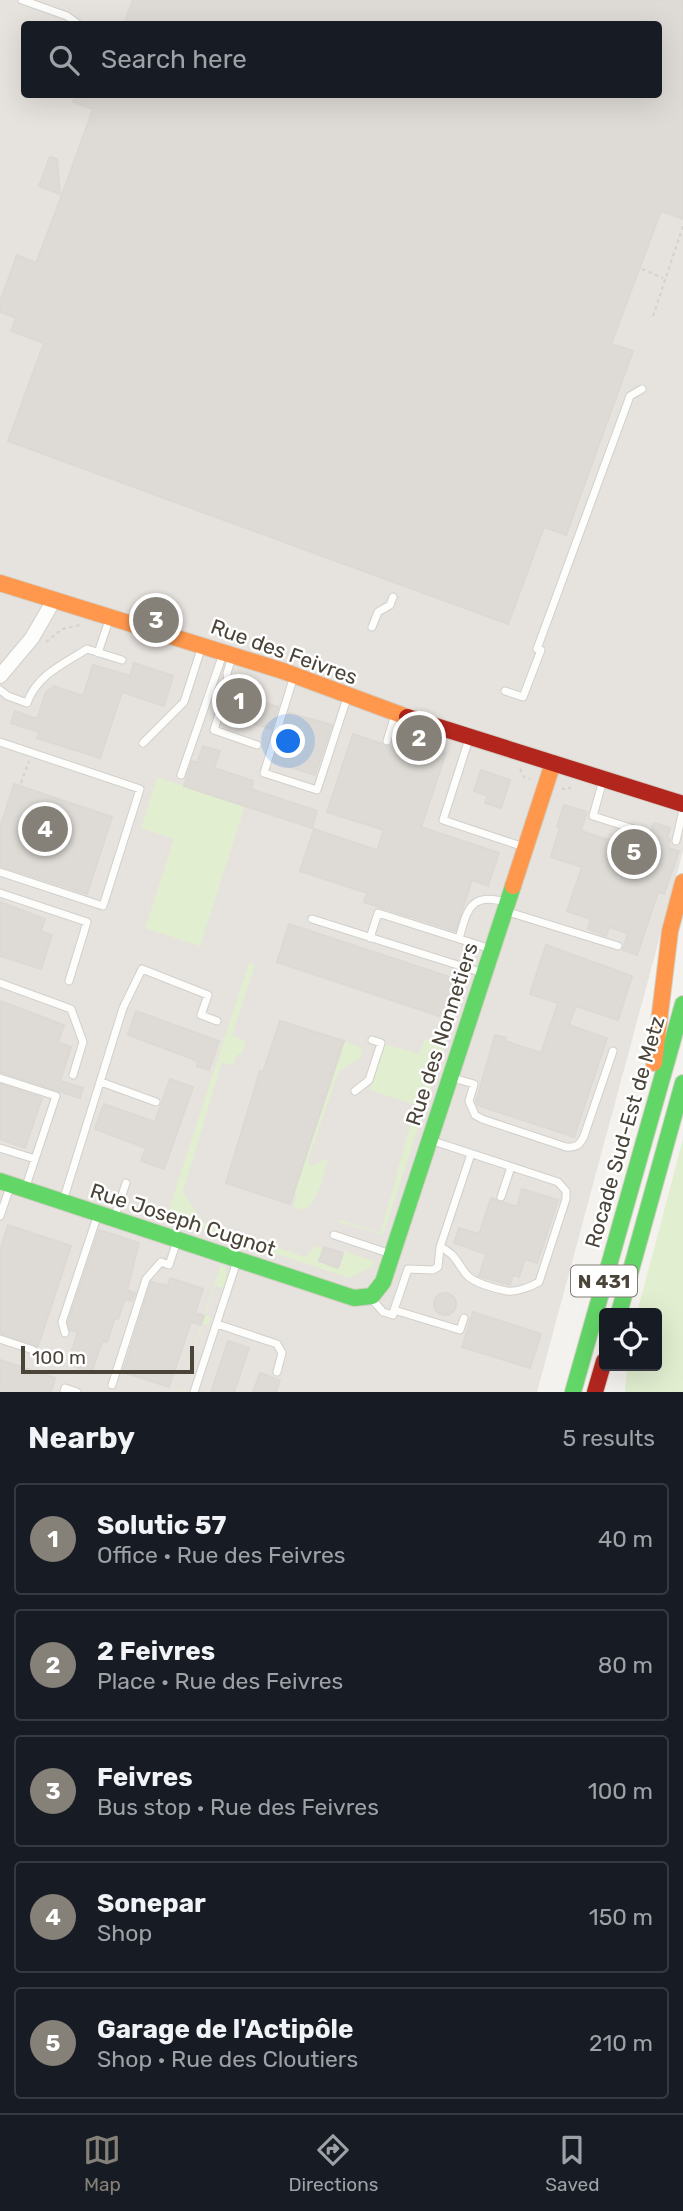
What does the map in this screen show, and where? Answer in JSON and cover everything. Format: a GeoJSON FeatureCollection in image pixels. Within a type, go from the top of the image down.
{"type":"FeatureCollection","features":[{"type":"Feature","properties":{"kind":"main road","name":"Rue des Feivres"},"geometry":{"type":"LineString","coordinates":[[0,583],[228,653],[295,675],[396,714],[683,804]]}},
{"type":"Feature","properties":{"kind":"main road","name":"Rue des Nonnetiers"},"geometry":{"type":"LineString","coordinates":[[371,1298],[383,1282],[553,763]]}},
{"type":"Feature","properties":{"kind":"main road"},"geometry":{"type":"LineString","coordinates":[[636,1171],[642,1118],[652,1079],[670,931],[683,882]]}},
{"type":"Feature","properties":{"kind":"main road","name":"Rocade Sud-Est de Metz"},"geometry":{"type":"LineString","coordinates":[[573,1392],[683,1004]]}},
{"type":"Feature","properties":{"kind":"main road","name":"Rocade Sud-Est de Metz"},"geometry":{"type":"LineString","coordinates":[[623,1308],[683,1083]]}},
{"type":"Feature","properties":{"kind":"main road","name":"Rue Joseph Cugnot"},"geometry":{"type":"LineString","coordinates":[[12,1185],[354,1298],[371,1298]]}},
{"type":"Feature","properties":{"kind":"main road"},"geometry":{"type":"LineString","coordinates":[[595,1392],[601,1371]]}},
{"type":"Feature","properties":{"kind":"main road"},"geometry":{"type":"LineString","coordinates":[[613,1392],[614,1371]]}},
{"type":"Feature","properties":{"kind":"street"},"geometry":{"type":"LineString","coordinates":[[2,669],[32,638],[54,600]]}},
{"type":"Feature","properties":{"kind":"lane"},"geometry":{"type":"LineString","coordinates":[[22,0],[74,21]]}},
{"type":"Feature","properties":{"kind":"lane"},"geometry":{"type":"LineString","coordinates":[[505,691],[523,697],[630,396],[642,389]]}},
{"type":"Feature","properties":{"kind":"lane"},"geometry":{"type":"LineString","coordinates":[[372,627],[378,612],[390,605],[393,597]]}},
{"type":"Feature","properties":{"kind":"lane"},"geometry":{"type":"LineString","coordinates":[[98,653],[110,616]]}},
{"type":"Feature","properties":{"kind":"lane"},"geometry":{"type":"LineString","coordinates":[[143,743],[184,702],[202,645]]}},
{"type":"Feature","properties":{"kind":"lane"},"geometry":{"type":"LineString","coordinates":[[0,690],[27,703],[32,690],[46,674],[87,649],[122,660]]}},
{"type":"Feature","properties":{"kind":"lane"},"geometry":{"type":"LineString","coordinates":[[228,653],[228,685],[214,730],[257,745]]}},
{"type":"Feature","properties":{"kind":"lane"},"geometry":{"type":"LineString","coordinates":[[181,775],[228,653]]}},
{"type":"Feature","properties":{"kind":"lane"},"geometry":{"type":"LineString","coordinates":[[295,675],[264,773],[317,790],[348,697]]}},
{"type":"Feature","properties":{"kind":"lane"},"geometry":{"type":"LineString","coordinates":[[387,741],[396,714]]}},
{"type":"Feature","properties":{"kind":"lane"},"geometry":{"type":"LineString","coordinates":[[469,738],[443,820],[525,847]]}},
{"type":"Feature","properties":{"kind":"lane"},"geometry":{"type":"LineString","coordinates":[[0,742],[140,789],[103,906],[0,872]]}},
{"type":"Feature","properties":{"kind":"lane"},"geometry":{"type":"LineString","coordinates":[[603,779],[593,816],[637,830]]}},
{"type":"Feature","properties":{"kind":"lane"},"geometry":{"type":"LineString","coordinates":[[676,841],[683,810]]}},
{"type":"Feature","properties":{"kind":"lane"},"geometry":{"type":"LineString","coordinates":[[0,893],[88,922],[69,981]]}},
{"type":"Feature","properties":{"kind":"lane"},"geometry":{"type":"LineString","coordinates":[[459,939],[468,909],[478,900],[489,897],[506,906],[618,946]]}},
{"type":"Feature","properties":{"kind":"lane"},"geometry":{"type":"LineString","coordinates":[[370,938],[378,913],[492,949]]}},
{"type":"Feature","properties":{"kind":"lane"},"geometry":{"type":"LineString","coordinates":[[312,919],[484,974]]}},
{"type":"Feature","properties":{"kind":"lane"},"geometry":{"type":"LineString","coordinates":[[63,1202],[123,1008],[142,969],[208,995],[201,1015],[217,1021]]}},
{"type":"Feature","properties":{"kind":"lane"},"geometry":{"type":"LineString","coordinates":[[0,983],[71,1009],[83,1042],[73,1075]]}},
{"type":"Feature","properties":{"kind":"lane"},"geometry":{"type":"LineString","coordinates":[[355,1091],[369,1080],[381,1043],[372,1040]]}},
{"type":"Feature","properties":{"kind":"lane"},"geometry":{"type":"LineString","coordinates":[[450,1077],[474,1084],[469,1101],[471,1108],[482,1119],[573,1147],[580,1143],[584,1136],[613,1051]]}},
{"type":"Feature","properties":{"kind":"lane"},"geometry":{"type":"LineString","coordinates":[[0,1078],[56,1096],[35,1159],[12,1185],[0,1216]]}},
{"type":"Feature","properties":{"kind":"lane"},"geometry":{"type":"LineString","coordinates":[[101,1082],[156,1101]]}},
{"type":"Feature","properties":{"kind":"lane"},"geometry":{"type":"LineString","coordinates":[[429,1140],[558,1182],[566,1191],[566,1199],[539,1282],[509,1291],[473,1280],[452,1253],[440,1247]]}},
{"type":"Feature","properties":{"kind":"lane"},"geometry":{"type":"LineString","coordinates":[[0,1148],[35,1159]]}},
{"type":"Feature","properties":{"kind":"lane"},"geometry":{"type":"LineString","coordinates":[[371,1298],[383,1312],[393,1315],[408,1269],[433,1270],[438,1267],[440,1247],[471,1154]]}},
{"type":"Feature","properties":{"kind":"lane"},"geometry":{"type":"LineString","coordinates":[[501,1197],[511,1167]]}},
{"type":"Feature","properties":{"kind":"lane"},"geometry":{"type":"LineString","coordinates":[[65,1333],[62,1322],[106,1216],[126,1183]]}},
{"type":"Feature","properties":{"kind":"lane"},"geometry":{"type":"LineString","coordinates":[[334,1235],[392,1254]]}},
{"type":"Feature","properties":{"kind":"lane"},"geometry":{"type":"LineString","coordinates":[[112,1385],[146,1279],[161,1262],[169,1265],[177,1240]]}},
{"type":"Feature","properties":{"kind":"lane"},"geometry":{"type":"LineString","coordinates":[[194,1392],[237,1260]]}},
{"type":"Feature","properties":{"kind":"lane"},"geometry":{"type":"LineString","coordinates":[[394,1310],[460,1330],[464,1318]]}},
{"type":"Feature","properties":{"kind":"lane"},"geometry":{"type":"LineString","coordinates":[[216,1324],[277,1344],[282,1353],[277,1372]]}},
{"type":"Feature","properties":{"kind":"lane"},"geometry":{"type":"LineString","coordinates":[[0,1339],[33,1350]]}},
{"type":"Feature","properties":{"kind":"lane"},"geometry":{"type":"LineString","coordinates":[[64,1392],[65,1388],[78,1392]]}},
{"type":"Feature","properties":{"kind":"path"},"geometry":{"type":"LineString","coordinates":[[653,316],[683,226]]}},
{"type":"Feature","properties":{"kind":"path"},"geometry":{"type":"LineString","coordinates":[[642,269],[664,278]]}},
{"type":"Feature","properties":{"kind":"path"},"geometry":{"type":"LineString","coordinates":[[21,783],[31,752]]}},
{"type":"Feature","properties":{"kind":"shaded area"},"geometry":{"type":"Polygon","coordinates":[[[0,0],[683,0],[683,851],[537,1392],[0,1392],[0,0]]]}},
{"type":"Feature","properties":{"kind":"shaded area"},"geometry":{"type":"Polygon","coordinates":[[[677,300],[683,307],[683,380],[659,350],[677,300]]]}},
{"type":"Feature","properties":{"kind":"shaded area"},"geometry":{"type":"Polygon","coordinates":[[[494,676],[527,688],[525,693],[538,698],[532,715],[493,701],[488,691],[494,676]]]}},
{"type":"Feature","properties":{"kind":"shaded area"},"geometry":{"type":"Polygon","coordinates":[[[495,991],[555,1011],[541,1053],[495,1035],[485,1021],[495,991]]]}},
{"type":"Feature","properties":{"kind":"shaded area"},"geometry":{"type":"Polygon","coordinates":[[[495,1129],[560,1151],[552,1175],[487,1153],[495,1129]]]}},
{"type":"Feature","properties":{"kind":"shaded area"},"geometry":{"type":"Polygon","coordinates":[[[340,1157],[397,1176],[380,1233],[329,1216],[325,1212],[324,1207],[340,1157]]]}},
{"type":"Feature","properties":{"kind":"shaded area"},"geometry":{"type":"Polygon","coordinates":[[[152,1248],[164,1252],[162,1260],[177,1265],[180,1257],[218,1270],[212,1287],[190,1280],[191,1276],[182,1274],[179,1277],[162,1270],[155,1279],[151,1278],[149,1270],[145,1268],[152,1248]]]}},
{"type":"Feature","properties":{"kind":"shaded area"},"geometry":{"type":"Polygon","coordinates":[[[225,1284],[242,1290],[244,1285],[305,1306],[292,1343],[223,1320],[217,1338],[226,1341],[214,1377],[205,1375],[202,1383],[211,1386],[209,1392],[188,1392],[180,1389],[203,1324],[208,1325],[211,1317],[206,1315],[215,1286],[223,1288],[225,1284]]]}},
{"type":"Feature","properties":{"kind":"green space"},"geometry":{"type":"Polygon","coordinates":[[[157,777],[245,806],[200,946],[145,928],[174,839],[141,828],[157,777]]]}},
{"type":"Feature","properties":{"kind":"green space"},"geometry":{"type":"Polygon","coordinates":[[[249,963],[255,965],[232,1035],[246,1041],[233,1066],[222,1062],[183,1192],[203,1222],[305,1257],[316,1246],[323,1248],[319,1261],[338,1268],[344,1251],[374,1261],[372,1267],[349,1278],[166,1218],[249,963]]]}},
{"type":"Feature","properties":{"kind":"green space"},"geometry":{"type":"Polygon","coordinates":[[[425,1039],[445,1046],[383,1235],[339,1222],[340,1219],[380,1232],[416,1105],[370,1090],[385,1044],[419,1054],[425,1039]]]}},
{"type":"Feature","properties":{"kind":"green space"},"geometry":{"type":"Polygon","coordinates":[[[344,1041],[360,1047],[361,1058],[339,1071],[308,1160],[311,1166],[328,1158],[323,1179],[309,1206],[298,1209],[293,1207],[297,1195],[294,1194],[344,1041]]]}},
{"type":"Feature","properties":{"kind":"green space"},"geometry":{"type":"Polygon","coordinates":[[[683,1139],[683,1392],[625,1392],[627,1371],[662,1371],[662,1308],[638,1308],[683,1139]]]}},
{"type":"Feature","properties":{"kind":"green space"},"geometry":{"type":"Polygon","coordinates":[[[221,1264],[226,1267],[227,1278],[223,1288],[215,1286],[206,1315],[211,1317],[208,1325],[203,1324],[180,1390],[186,1392],[179,1392],[221,1264]]]}},
{"type":"Feature","properties":{"kind":"building"},"geometry":{"type":"Polygon","coordinates":[[[133,0],[683,0],[683,219],[661,211],[611,344],[633,351],[566,535],[544,527],[508,624],[8,441],[44,343],[11,331],[16,318],[0,312],[0,302],[17,255],[36,263],[62,195],[93,109],[73,102],[74,98],[662,98],[662,21],[125,21],[133,0]]]}},
{"type":"Feature","properties":{"kind":"building"},"geometry":{"type":"Polygon","coordinates":[[[50,157],[57,159],[60,194],[39,186],[50,157]]]}},
{"type":"Feature","properties":{"kind":"building"},"geometry":{"type":"Polygon","coordinates":[[[134,663],[173,676],[164,706],[122,692],[100,758],[37,738],[39,732],[11,723],[15,711],[37,719],[46,692],[54,686],[83,696],[93,665],[130,676],[134,663]]]}},
{"type":"Feature","properties":{"kind":"building"},"geometry":{"type":"Polygon","coordinates":[[[238,694],[278,707],[271,729],[231,716],[238,694]]]}},
{"type":"Feature","properties":{"kind":"building"},"geometry":{"type":"Polygon","coordinates":[[[289,713],[332,725],[315,775],[274,762],[289,713]]]}},
{"type":"Feature","properties":{"kind":"building"},"geometry":{"type":"Polygon","coordinates":[[[353,734],[409,753],[413,742],[446,753],[421,827],[499,853],[488,886],[472,880],[455,931],[364,902],[367,893],[300,871],[314,829],[377,850],[384,830],[327,812],[353,734]]]}},
{"type":"Feature","properties":{"kind":"building"},"geometry":{"type":"Polygon","coordinates":[[[203,746],[220,751],[214,768],[253,781],[251,789],[317,811],[312,828],[184,786],[192,761],[197,763],[203,746]]]}},
{"type":"Feature","properties":{"kind":"building"},"geometry":{"type":"Polygon","coordinates":[[[481,770],[510,780],[501,808],[485,803],[488,796],[474,791],[481,770]]]}},
{"type":"Feature","properties":{"kind":"building"},"geometry":{"type":"Polygon","coordinates":[[[14,784],[112,817],[87,894],[0,866],[0,828],[14,784]]]}},
{"type":"Feature","properties":{"kind":"building"},"geometry":{"type":"Polygon","coordinates":[[[564,805],[587,812],[581,831],[644,851],[654,823],[670,828],[668,848],[679,851],[664,894],[658,892],[637,955],[623,950],[628,933],[609,927],[606,936],[588,929],[591,919],[567,911],[582,867],[551,857],[564,805]]]}},
{"type":"Feature","properties":{"kind":"building"},"geometry":{"type":"Polygon","coordinates":[[[0,902],[45,919],[41,931],[52,935],[41,969],[0,956],[0,902]]]}},
{"type":"Feature","properties":{"kind":"building"},"geometry":{"type":"Polygon","coordinates":[[[289,924],[458,980],[445,1018],[277,962],[289,924]]]}},
{"type":"Feature","properties":{"kind":"building"},"geometry":{"type":"Polygon","coordinates":[[[546,945],[632,976],[618,1020],[576,1006],[569,1025],[607,1038],[574,1137],[477,1105],[476,1102],[495,1035],[541,1053],[558,1003],[530,994],[546,945]]]}},
{"type":"Feature","properties":{"kind":"building"},"geometry":{"type":"Polygon","coordinates":[[[0,1001],[64,1025],[58,1042],[71,1047],[60,1081],[83,1088],[80,1098],[0,1072],[0,1001]]]}},
{"type":"Feature","properties":{"kind":"building"},"geometry":{"type":"Polygon","coordinates":[[[136,1011],[219,1041],[209,1070],[197,1066],[198,1061],[128,1035],[136,1011]]]}},
{"type":"Feature","properties":{"kind":"building"},"geometry":{"type":"Polygon","coordinates":[[[280,1021],[344,1041],[290,1204],[226,1183],[260,1071],[263,1072],[280,1021]]]}},
{"type":"Feature","properties":{"kind":"building"},"geometry":{"type":"Polygon","coordinates":[[[170,1079],[193,1087],[164,1169],[141,1161],[146,1148],[95,1129],[104,1104],[155,1122],[170,1079]]]}},
{"type":"Feature","properties":{"kind":"building"},"geometry":{"type":"Polygon","coordinates":[[[0,1084],[42,1098],[25,1148],[0,1139],[0,1084]]]}},
{"type":"Feature","properties":{"kind":"building"},"geometry":{"type":"Polygon","coordinates":[[[522,1189],[558,1200],[537,1263],[525,1259],[519,1277],[513,1275],[510,1285],[479,1276],[486,1254],[454,1243],[459,1228],[479,1234],[491,1198],[517,1207],[522,1189]]]}},
{"type":"Feature","properties":{"kind":"building"},"geometry":{"type":"Polygon","coordinates":[[[8,1225],[71,1246],[38,1346],[0,1333],[0,1251],[8,1225]]]}},
{"type":"Feature","properties":{"kind":"building"},"geometry":{"type":"Polygon","coordinates":[[[99,1230],[139,1243],[127,1290],[135,1293],[132,1301],[125,1299],[107,1342],[103,1340],[92,1370],[79,1368],[68,1362],[78,1332],[70,1330],[68,1322],[99,1230]]]}},
{"type":"Feature","properties":{"kind":"building"},"geometry":{"type":"Polygon","coordinates":[[[324,1247],[343,1253],[338,1268],[319,1261],[324,1247]]]}},
{"type":"Feature","properties":{"kind":"building"},"geometry":{"type":"Polygon","coordinates":[[[170,1278],[203,1289],[195,1313],[204,1316],[201,1325],[191,1322],[169,1387],[123,1372],[151,1282],[168,1286],[170,1278]]]}},
{"type":"Feature","properties":{"kind":"building"},"geometry":{"type":"Polygon","coordinates":[[[445,1293],[455,1300],[456,1304],[449,1314],[445,1315],[435,1308],[434,1304],[441,1294],[445,1293]]]}},
{"type":"Feature","properties":{"kind":"building"},"geometry":{"type":"Polygon","coordinates":[[[473,1312],[541,1334],[530,1368],[462,1347],[473,1312]]]}},
{"type":"Feature","properties":{"kind":"building"},"geometry":{"type":"Polygon","coordinates":[[[228,1341],[249,1348],[234,1392],[211,1392],[228,1341]]]}},
{"type":"Feature","properties":{"kind":"building"},"geometry":{"type":"Polygon","coordinates":[[[0,1360],[55,1378],[51,1392],[0,1392],[0,1360]]]}},
{"type":"Feature","properties":{"kind":"building"},"geometry":{"type":"Polygon","coordinates":[[[260,1373],[280,1380],[276,1392],[253,1392],[260,1373]]]}},
{"type":"Feature","properties":{"kind":"traffic: fast"},"geometry":{"type":"LineString","coordinates":[[0,1181],[354,1298],[372,1296],[383,1282],[513,886]]}},
{"type":"Feature","properties":{"kind":"traffic: fast"},"geometry":{"type":"LineString","coordinates":[[573,1392],[683,1004]]}},
{"type":"Feature","properties":{"kind":"traffic: fast"},"geometry":{"type":"LineString","coordinates":[[620,1308],[683,1083]]}},
{"type":"Feature","properties":{"kind":"traffic: slow"},"geometry":{"type":"LineString","coordinates":[[0,583],[283,671],[407,717]]}},
{"type":"Feature","properties":{"kind":"traffic: slow"},"geometry":{"type":"LineString","coordinates":[[513,886],[553,763]]}},
{"type":"Feature","properties":{"kind":"traffic: slow"},"geometry":{"type":"LineString","coordinates":[[654,1063],[670,931],[683,882]]}},
{"type":"Feature","properties":{"kind":"traffic: jam"},"geometry":{"type":"LineString","coordinates":[[407,717],[683,804]]}},
{"type":"Feature","properties":{"kind":"traffic: jam"},"geometry":{"type":"LineString","coordinates":[[595,1392],[601,1371]]}},
{"type":"Feature","properties":{"kind":"place","name":"Feivres"},"geometry":{"type":"Point","coordinates":[156,620]}},
{"type":"Feature","properties":{"kind":"place","name":"Solutic 57"},"geometry":{"type":"Point","coordinates":[239,701]}},
{"type":"Feature","properties":{"kind":"place","name":"2 Feivres"},"geometry":{"type":"Point","coordinates":[419,738]}},
{"type":"Feature","properties":{"kind":"place","name":"Sonepar"},"geometry":{"type":"Point","coordinates":[45,829]}},
{"type":"Feature","properties":{"kind":"place","name":"Garage de l'Actipôle"},"geometry":{"type":"Point","coordinates":[634,852]}}]}
